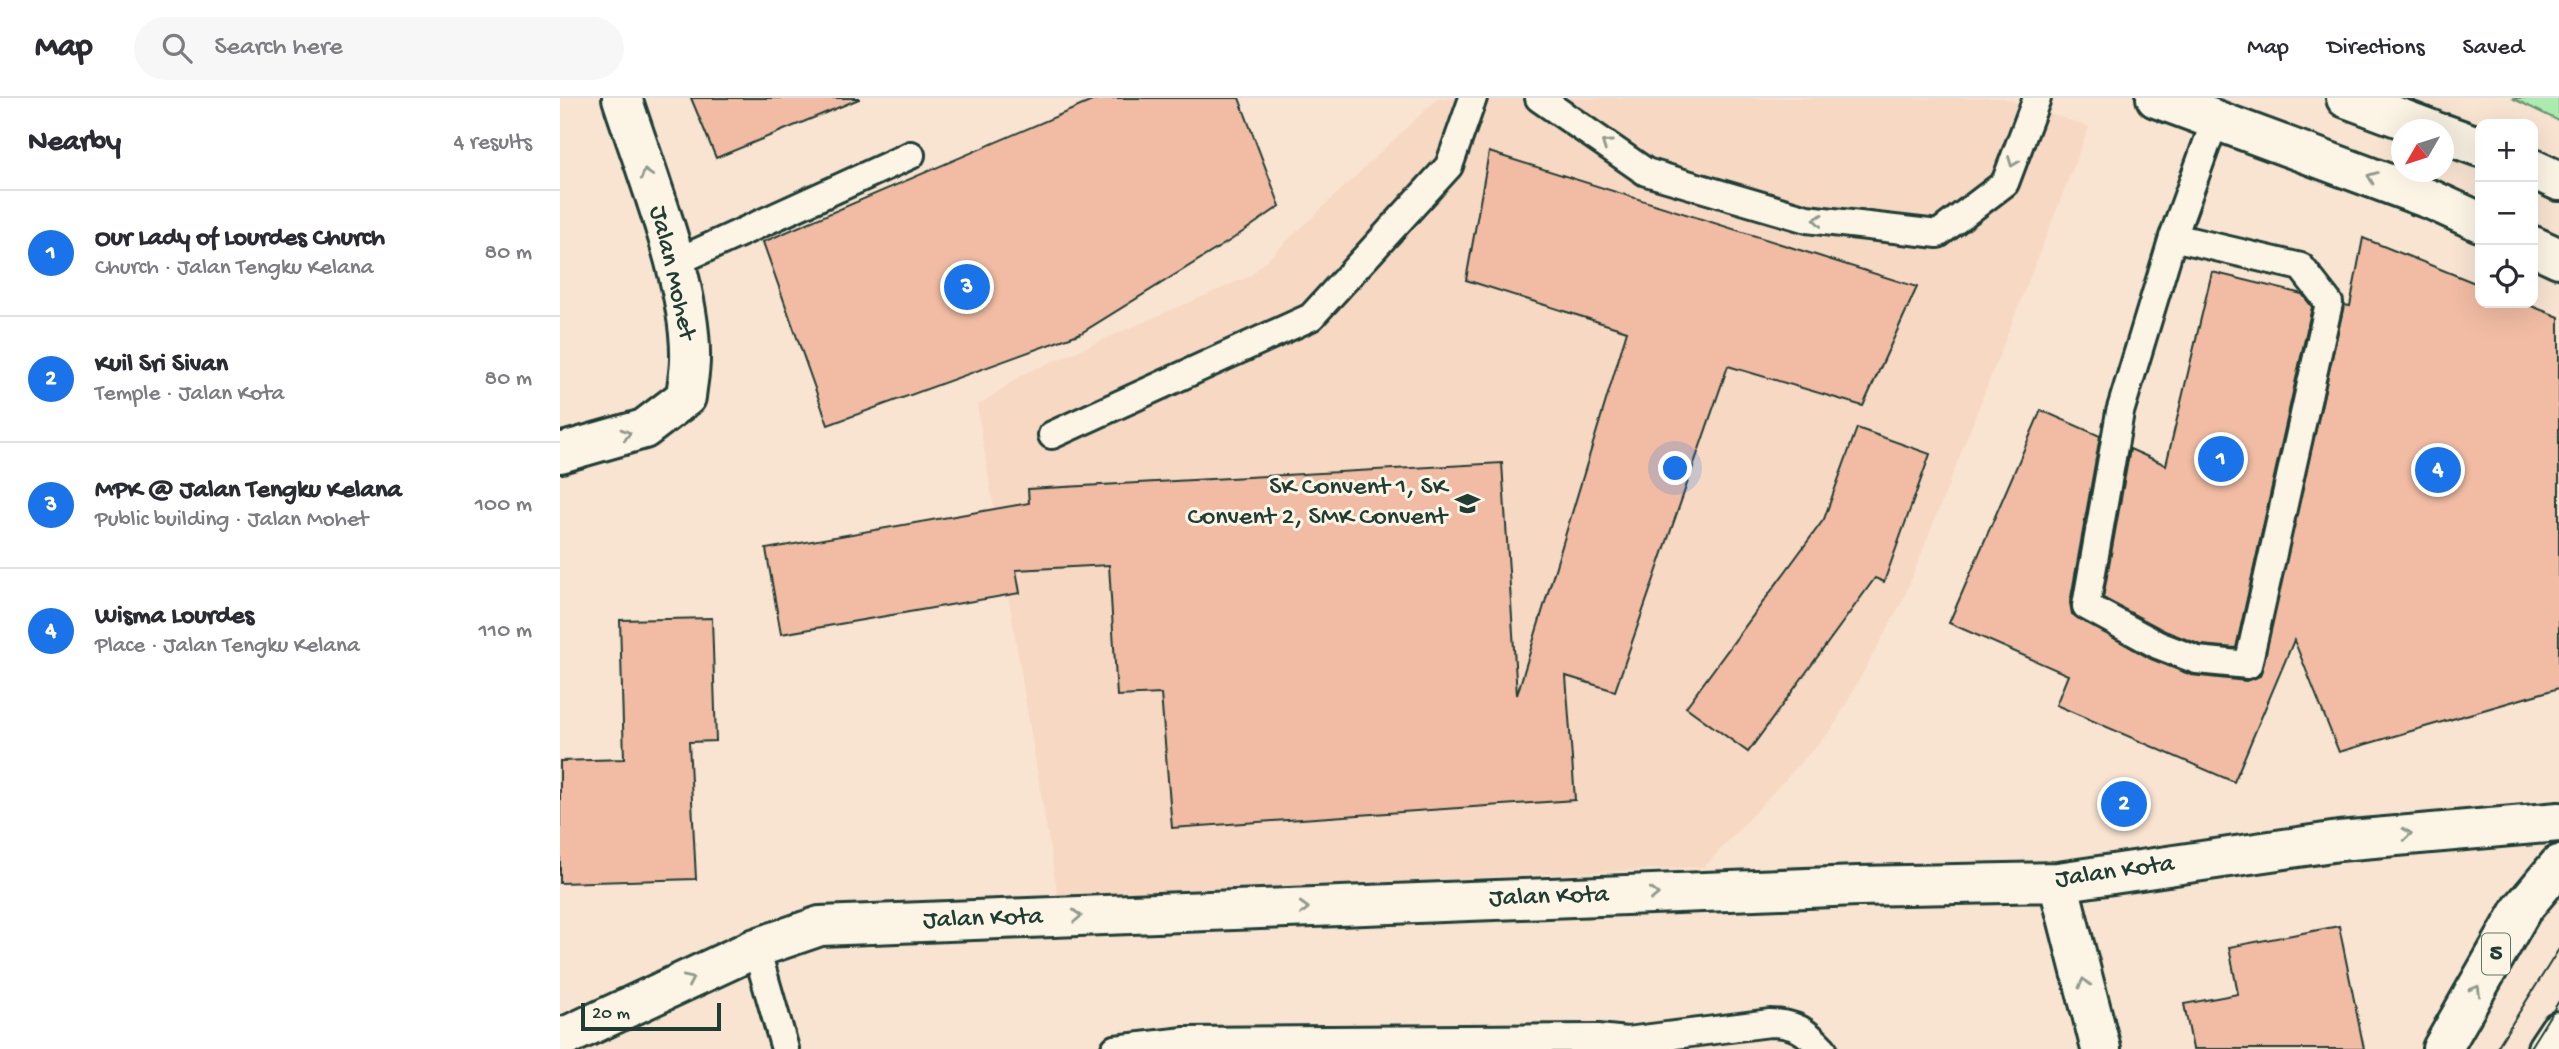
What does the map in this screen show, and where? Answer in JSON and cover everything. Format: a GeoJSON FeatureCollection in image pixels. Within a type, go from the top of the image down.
{"type":"FeatureCollection","features":[{"type":"Feature","properties":{"kind":"main road","name":"Jalan Mohet"},"geometry":{"type":"LineString","coordinates":[[560,453],[643,429],[686,397],[691,360],[688,326],[674,263],[622,98]]}},
{"type":"Feature","properties":{"kind":"main road"},"geometry":{"type":"LineString","coordinates":[[2156,98],[2432,200],[2475,220]]}},
{"type":"Feature","properties":{"kind":"main road"},"geometry":{"type":"LineString","coordinates":[[2346,98],[2402,119]]}},
{"type":"Feature","properties":{"kind":"main road"},"geometry":{"type":"LineString","coordinates":[[2454,138],[2475,145]]}},
{"type":"Feature","properties":{"kind":"main road"},"geometry":{"type":"LineString","coordinates":[[2538,171],[2559,181]]}},
{"type":"Feature","properties":{"kind":"main road"},"geometry":{"type":"LineString","coordinates":[[2538,248],[2559,258]]}},
{"type":"Feature","properties":{"kind":"main road","name":"Jalan Kota"},"geometry":{"type":"LineString","coordinates":[[560,1040],[756,948],[820,926],[1858,886],[2058,882],[2339,841],[2559,822]]}},
{"type":"Feature","properties":{"kind":"main road","name":"5"},"geometry":{"type":"LineString","coordinates":[[2442,1049],[2522,909],[2559,865]]}},
{"type":"Feature","properties":{"kind":"main road"},"geometry":{"type":"LineString","coordinates":[[2058,882],[2101,1049]]}},
{"type":"Feature","properties":{"kind":"main road"},"geometry":{"type":"LineString","coordinates":[[2547,1049],[2559,1031]]}},
{"type":"Feature","properties":{"kind":"lane"},"geometry":{"type":"LineString","coordinates":[[1052,435],[1311,317],[1449,166],[1473,98]]}},
{"type":"Feature","properties":{"kind":"lane"},"geometry":{"type":"LineString","coordinates":[[1539,98],[1646,172],[1807,219],[1938,234],[2005,183],[2037,98]]}},
{"type":"Feature","properties":{"kind":"lane"},"geometry":{"type":"LineString","coordinates":[[2173,237],[2301,267],[2329,303],[2248,665],[2197,660],[2158,645],[2086,606],[2120,412],[2173,237],[2216,118]]}},
{"type":"Feature","properties":{"kind":"lane"},"geometry":{"type":"LineString","coordinates":[[674,263],[911,155]]}},
{"type":"Feature","properties":{"kind":"lane"},"geometry":{"type":"LineString","coordinates":[[756,948],[785,1049]]}},
{"type":"Feature","properties":{"kind":"lane"},"geometry":{"type":"LineString","coordinates":[[1115,1049],[1185,1041],[1630,1045],[1770,1023],[1792,1023],[1809,1034],[1823,1049]]}},
{"type":"Feature","properties":{"kind":"shaded area","name":"SK Convent 1, SK Convent 2, SMK Convent"},"geometry":{"type":"Polygon","coordinates":[[[1438,98],[2004,98],[2089,127],[1903,600],[1832,729],[1704,867],[1058,897],[977,406],[1024,374],[1250,276],[1438,98]]]}},
{"type":"Feature","properties":{"kind":"green space"},"geometry":{"type":"Polygon","coordinates":[[[2512,98],[2559,98],[2559,121],[2512,98]]]}},
{"type":"Feature","properties":{"kind":"building"},"geometry":{"type":"Polygon","coordinates":[[[691,98],[859,98],[859,99],[716,158],[691,98]]]}},
{"type":"Feature","properties":{"kind":"building"},"geometry":{"type":"Polygon","coordinates":[[[1099,98],[1239,98],[1280,206],[1231,240],[1081,333],[828,425],[763,242],[1099,98]]]}},
{"type":"Feature","properties":{"kind":"building"},"geometry":{"type":"Polygon","coordinates":[[[1489,152],[1917,287],[1863,406],[1728,366],[1615,691],[1566,676],[1575,800],[1172,828],[1161,694],[1117,696],[1109,565],[1016,570],[1020,593],[781,634],[766,549],[1029,503],[1028,489],[1502,463],[1517,695],[1627,331],[1466,280],[1489,152]]]}},
{"type":"Feature","properties":{"kind":"building"},"geometry":{"type":"Polygon","coordinates":[[[2363,238],[2475,283],[2475,308],[2536,308],[2559,317],[2559,688],[2339,752],[2294,640],[2234,782],[2056,705],[2068,675],[1949,623],[2041,410],[2100,436],[2070,603],[2072,614],[2151,659],[2191,675],[2246,681],[2260,676],[2344,305],[2350,306],[2363,238]]]}},
{"type":"Feature","properties":{"kind":"building"},"geometry":{"type":"Polygon","coordinates":[[[2212,272],[2302,294],[2312,307],[2236,648],[2201,645],[2165,631],[2103,598],[2130,449],[2166,465],[2212,272]]]}},
{"type":"Feature","properties":{"kind":"building"},"geometry":{"type":"Polygon","coordinates":[[[1857,428],[1930,454],[1884,582],[1875,578],[1748,752],[1686,707],[1824,519],[1857,428]]]}},
{"type":"Feature","properties":{"kind":"building"},"geometry":{"type":"Polygon","coordinates":[[[712,618],[716,741],[689,742],[696,879],[560,883],[560,761],[624,759],[620,620],[712,618]]]}},
{"type":"Feature","properties":{"kind":"building"},"geometry":{"type":"Polygon","coordinates":[[[2339,926],[2364,1049],[2193,1049],[2184,1004],[2238,994],[2229,947],[2339,926]]]}},
{"type":"Feature","properties":{"kind":"tram line"},"geometry":{"type":"LineString","coordinates":[[2496,1049],[2559,949]]}},
{"type":"Feature","properties":{"kind":"tram line"},"geometry":{"type":"LineString","coordinates":[[2529,1049],[2559,1001]]}},
{"type":"Feature","properties":{"kind":"place","name":"MPK @ Jalan Tengku Kelana"},"geometry":{"type":"Point","coordinates":[967,287]}},
{"type":"Feature","properties":{"kind":"place","name":"Our Lady of Lourdes Church"},"geometry":{"type":"Point","coordinates":[2221,459]}},
{"type":"Feature","properties":{"kind":"place","name":"Wisma Lourdes"},"geometry":{"type":"Point","coordinates":[2438,470]}},
{"type":"Feature","properties":{"kind":"place","name":"SK Convent 1, SK Convent 2, SMK Convent"},"geometry":{"type":"Point","coordinates":[1467,503]}},
{"type":"Feature","properties":{"kind":"place","name":"Kuil Sri Sivan"},"geometry":{"type":"Point","coordinates":[2124,804]}}]}
